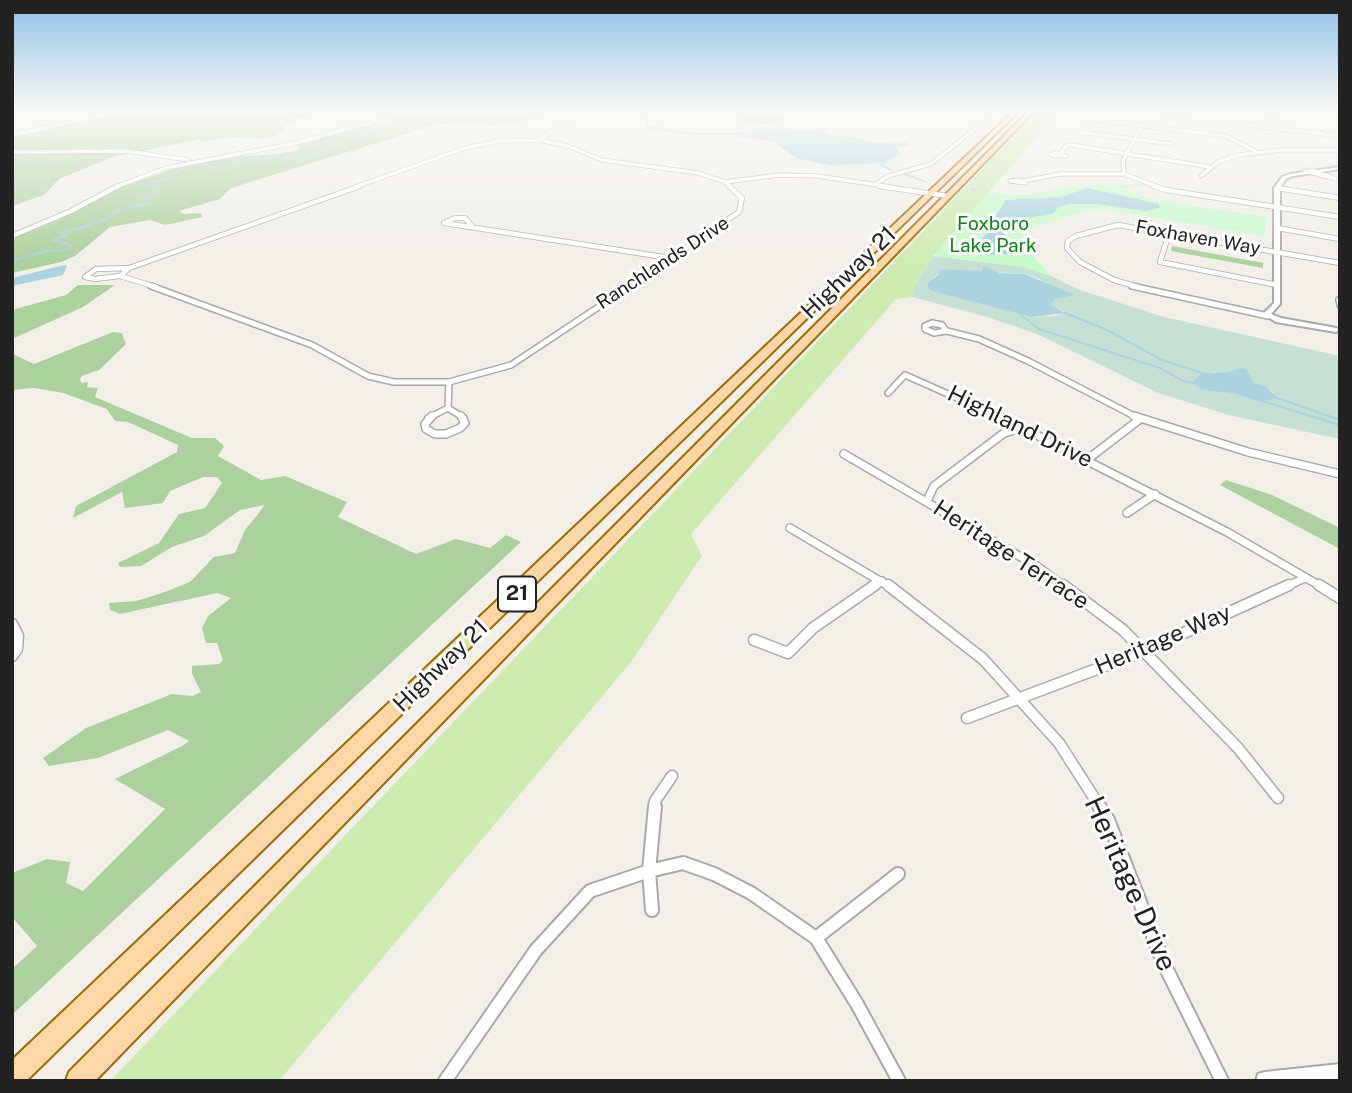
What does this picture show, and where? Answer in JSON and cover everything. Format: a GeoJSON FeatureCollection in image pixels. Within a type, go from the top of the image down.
{"type":"FeatureCollection","features":[{"type":"Feature","properties":{"kind":"main road","name":"Highway 21"},"geometry":{"type":"LineString","coordinates":[[12,1077],[966,160]]}},
{"type":"Feature","properties":{"kind":"main road","name":"Highway 21"},"geometry":{"type":"LineString","coordinates":[[78,1081],[984,160]]}},
{"type":"Feature","properties":{"kind":"main road"},"geometry":{"type":"LineString","coordinates":[[915,230],[934,199],[932,193]]}},
{"type":"Feature","properties":{"kind":"street"},"geometry":{"type":"LineString","coordinates":[[185,160],[192,161]]}},
{"type":"Feature","properties":{"kind":"street"},"geometry":{"type":"LineString","coordinates":[[12,236],[71,211],[130,180],[198,160]]}},
{"type":"Feature","properties":{"kind":"street","name":"Ranchlands Drive"},"geometry":{"type":"LineString","coordinates":[[431,160],[129,268],[120,276],[312,345],[368,376],[394,382],[449,382],[511,365],[739,212],[742,198],[725,182],[687,171],[603,160]]}},
{"type":"Feature","properties":{"kind":"street"},"geometry":{"type":"LineString","coordinates":[[876,184],[888,176],[931,164],[936,160]]}},
{"type":"Feature","properties":{"kind":"street"},"geometry":{"type":"LineString","coordinates":[[1123,160],[1125,174]]}},
{"type":"Feature","properties":{"kind":"street"},"geometry":{"type":"LineString","coordinates":[[1169,160],[1210,167]]}},
{"type":"Feature","properties":{"kind":"street"},"geometry":{"type":"LineString","coordinates":[[1201,176],[1222,160]]}},
{"type":"Feature","properties":{"kind":"street"},"geometry":{"type":"LineString","coordinates":[[1271,311],[1277,285],[1277,188],[1284,178],[1308,171],[1340,168]]}},
{"type":"Feature","properties":{"kind":"street"},"geometry":{"type":"LineString","coordinates":[[1308,171],[1336,179],[1308,171]]}},
{"type":"Feature","properties":{"kind":"street"},"geometry":{"type":"LineString","coordinates":[[1023,181],[1060,174],[1125,174],[1166,190],[1340,217]]}},
{"type":"Feature","properties":{"kind":"street"},"geometry":{"type":"LineString","coordinates":[[725,182],[799,175],[948,196]]}},
{"type":"Feature","properties":{"kind":"street"},"geometry":{"type":"LineString","coordinates":[[1277,188],[1340,198]]}},
{"type":"Feature","properties":{"kind":"street"},"geometry":{"type":"LineString","coordinates":[[472,226],[465,218],[455,218],[444,223],[670,258]]}},
{"type":"Feature","properties":{"kind":"street","name":"Foxhaven Way"},"geometry":{"type":"LineString","coordinates":[[1271,311],[1244,311],[1152,292],[1114,280],[1080,262],[1067,248],[1068,241],[1111,226],[1169,233],[1340,263]]}},
{"type":"Feature","properties":{"kind":"street"},"geometry":{"type":"LineString","coordinates":[[1277,228],[1340,239]]}},
{"type":"Feature","properties":{"kind":"street"},"geometry":{"type":"LineString","coordinates":[[1169,233],[1160,262],[1277,285]]}},
{"type":"Feature","properties":{"kind":"street"},"geometry":{"type":"LineString","coordinates":[[120,276],[95,279],[85,277],[96,269],[129,268]]}},
{"type":"Feature","properties":{"kind":"street"},"geometry":{"type":"LineString","coordinates":[[1271,311],[1338,330]]}},
{"type":"Feature","properties":{"kind":"street"},"geometry":{"type":"LineString","coordinates":[[1271,311],[1287,317]]}},
{"type":"Feature","properties":{"kind":"street"},"geometry":{"type":"LineString","coordinates":[[947,331],[979,339],[1028,361],[1140,419],[1248,452],[1340,474]]}},
{"type":"Feature","properties":{"kind":"street","name":"Highland Drive"},"geometry":{"type":"LineString","coordinates":[[888,393],[905,375],[981,407],[1088,459],[1227,532],[1340,598]]}},
{"type":"Feature","properties":{"kind":"street"},"geometry":{"type":"LineString","coordinates":[[448,408],[449,382]]}},
{"type":"Feature","properties":{"kind":"street"},"geometry":{"type":"LineString","coordinates":[[448,408],[464,418],[465,423],[460,428],[435,434],[426,429],[428,418],[448,408]]}},
{"type":"Feature","properties":{"kind":"street"},"geometry":{"type":"LineString","coordinates":[[1088,459],[1140,419]]}},
{"type":"Feature","properties":{"kind":"street"},"geometry":{"type":"LineString","coordinates":[[927,501],[934,486],[1004,433],[1021,428]]}},
{"type":"Feature","properties":{"kind":"street","name":"Heritage Terrace"},"geometry":{"type":"LineString","coordinates":[[844,454],[1038,567],[1123,630],[1238,748],[1278,798]]}},
{"type":"Feature","properties":{"kind":"street"},"geometry":{"type":"LineString","coordinates":[[1127,513],[1155,494]]}},
{"type":"Feature","properties":{"kind":"street","name":"Heritage Drive"},"geometry":{"type":"LineString","coordinates":[[790,528],[882,581],[983,659],[1059,743],[1108,820],[1164,964],[1222,1081]]}},
{"type":"Feature","properties":{"kind":"street","name":"Heritage Way"},"geometry":{"type":"LineString","coordinates":[[1019,699],[1142,652],[1305,578]]}},
{"type":"Feature","properties":{"kind":"street"},"geometry":{"type":"LineString","coordinates":[[754,640],[788,653],[813,628],[882,581]]}},
{"type":"Feature","properties":{"kind":"street"},"geometry":{"type":"LineString","coordinates":[[12,624],[18,636],[17,649],[12,656]]}},
{"type":"Feature","properties":{"kind":"street"},"geometry":{"type":"LineString","coordinates":[[967,718],[1019,699]]}},
{"type":"Feature","properties":{"kind":"street"},"geometry":{"type":"LineString","coordinates":[[652,910],[649,871],[655,801],[671,776]]}},
{"type":"Feature","properties":{"kind":"street"},"geometry":{"type":"LineString","coordinates":[[445,1081],[536,950],[590,891],[649,871],[683,863],[751,893],[816,938],[857,1004],[899,1081]]}},
{"type":"Feature","properties":{"kind":"street"},"geometry":{"type":"LineString","coordinates":[[816,938],[898,874]]}},
{"type":"Feature","properties":{"kind":"street"},"geometry":{"type":"LineString","coordinates":[[1265,1081],[1340,1073]]}},
{"type":"Feature","properties":{"kind":"green space"},"geometry":{"type":"Polygon","coordinates":[[[12,160],[106,160],[59,179],[44,195],[12,206],[12,160]]]}},
{"type":"Feature","properties":{"kind":"green space"},"geometry":{"type":"Polygon","coordinates":[[[212,160],[322,160],[231,188],[220,199],[179,211],[184,214],[201,213],[203,217],[165,225],[150,220],[110,227],[75,256],[61,262],[12,273],[12,239],[59,220],[114,189],[183,166],[212,160]]]}},
{"type":"Feature","properties":{"kind":"green space"},"geometry":{"type":"Polygon","coordinates":[[[991,160],[1017,160],[933,256],[915,283],[912,297],[896,299],[691,534],[702,556],[631,662],[279,1081],[110,1081],[991,160]]]}},
{"type":"Feature","properties":{"kind":"green space","name":"Foxboro Lake Park"},"geometry":{"type":"Polygon","coordinates":[[[1082,185],[1147,186],[1118,189],[1162,201],[1267,217],[1264,236],[1108,210],[1091,210],[1032,227],[1023,234],[1022,243],[1051,276],[1023,267],[933,256],[989,192],[1024,196],[1082,185]]]}},
{"type":"Feature","properties":{"kind":"green space"},"geometry":{"type":"Polygon","coordinates":[[[1172,246],[1263,263],[1263,268],[1171,251],[1172,246]]]}},
{"type":"Feature","properties":{"kind":"green space"},"geometry":{"type":"Polygon","coordinates":[[[933,256],[1023,267],[1051,276],[1077,289],[1164,317],[1340,356],[1340,439],[1228,415],[1156,392],[1037,334],[987,317],[912,297],[915,284],[933,256]],[[940,269],[927,283],[931,291],[1031,317],[1055,316],[1064,312],[1050,305],[1055,299],[1040,279],[1026,274],[940,269]],[[1212,372],[1198,386],[1202,390],[1237,394],[1275,393],[1254,383],[1251,378],[1230,372],[1212,372]]]}},
{"type":"Feature","properties":{"kind":"green space"},"geometry":{"type":"Polygon","coordinates":[[[78,285],[115,285],[83,307],[12,339],[12,310],[66,295],[78,285]]]}},
{"type":"Feature","properties":{"kind":"green space"},"geometry":{"type":"Polygon","coordinates":[[[113,332],[122,333],[126,344],[99,370],[80,379],[81,383],[88,382],[87,387],[98,388],[95,397],[192,438],[215,438],[224,446],[218,456],[261,480],[285,476],[347,502],[338,517],[416,554],[456,539],[490,548],[506,535],[521,542],[12,1015],[12,969],[37,946],[12,917],[12,873],[47,859],[70,862],[66,883],[83,891],[165,809],[115,779],[189,741],[168,730],[98,758],[49,766],[43,758],[86,728],[172,694],[193,696],[201,692],[192,674],[192,666],[219,664],[223,660],[217,643],[206,643],[202,628],[208,616],[231,598],[217,593],[120,614],[110,610],[109,603],[136,601],[190,582],[214,557],[235,553],[245,530],[265,505],[240,510],[204,536],[172,547],[141,566],[120,567],[118,563],[159,543],[179,514],[205,508],[222,483],[217,477],[203,477],[170,491],[163,503],[125,508],[122,492],[73,518],[76,506],[177,452],[178,445],[128,422],[115,421],[107,409],[63,393],[34,388],[12,390],[12,346],[13,354],[34,364],[113,332]]]}},
{"type":"Feature","properties":{"kind":"green space"},"geometry":{"type":"Polygon","coordinates":[[[1226,480],[1272,495],[1340,528],[1340,549],[1220,485],[1226,480]]]}},
{"type":"Feature","properties":{"kind":"water"},"geometry":{"type":"Polygon","coordinates":[[[803,160],[889,160],[883,163],[830,165],[803,160]]]}},
{"type":"Feature","properties":{"kind":"water"},"geometry":{"type":"Polygon","coordinates":[[[1087,188],[1158,204],[1160,208],[1146,211],[1097,204],[1069,204],[1058,207],[1054,213],[1026,218],[1003,232],[1014,250],[1009,254],[987,255],[972,246],[995,227],[995,217],[1006,200],[1061,197],[1087,188]]]}},
{"type":"Feature","properties":{"kind":"water"},"geometry":{"type":"Polygon","coordinates":[[[67,266],[63,275],[12,286],[12,278],[67,266]]]}},
{"type":"Feature","properties":{"kind":"water"},"geometry":{"type":"Polygon","coordinates":[[[984,266],[999,273],[1025,274],[1074,295],[1055,299],[1051,305],[1065,313],[1031,317],[931,291],[928,287],[927,283],[938,275],[940,269],[982,271],[984,266]]]}},
{"type":"Feature","properties":{"kind":"water"},"geometry":{"type":"Polygon","coordinates":[[[1246,369],[1254,383],[1266,387],[1278,398],[1260,402],[1237,394],[1202,390],[1192,382],[1202,373],[1230,372],[1246,369]]]}},
{"type":"Feature","properties":{"kind":"waterway"},"geometry":{"type":"LineString","coordinates":[[12,261],[46,251],[70,249],[71,246],[52,240],[66,236],[60,233],[67,230],[79,229],[111,217],[116,211],[150,203],[142,198],[153,195],[156,188],[145,185],[175,176],[177,171],[205,164],[218,169],[252,160]]}},
{"type":"Feature","properties":{"kind":"waterway"},"geometry":{"type":"LineString","coordinates":[[886,162],[881,165],[892,170]]}},
{"type":"Feature","properties":{"kind":"waterway"},"geometry":{"type":"LineString","coordinates":[[904,174],[924,181]]}},
{"type":"Feature","properties":{"kind":"waterway"},"geometry":{"type":"LineString","coordinates":[[971,189],[976,190]]}},
{"type":"Feature","properties":{"kind":"waterway"},"geometry":{"type":"LineString","coordinates":[[1065,313],[1105,329],[1162,360],[1202,373]]}},
{"type":"Feature","properties":{"kind":"waterway"},"geometry":{"type":"LineString","coordinates":[[1021,315],[1039,329],[1160,368],[1183,381],[1194,383]]}},
{"type":"Feature","properties":{"kind":"waterway"},"geometry":{"type":"LineString","coordinates":[[1278,398],[1334,418]]}},
{"type":"Feature","properties":{"kind":"waterway"},"geometry":{"type":"LineString","coordinates":[[1262,401],[1317,418]]}},
{"type":"Feature","properties":{"kind":"waterway"},"geometry":{"type":"LineString","coordinates":[[1311,416],[1340,425]]}},
{"type":"Feature","properties":{"kind":"waterway"},"geometry":{"type":"LineString","coordinates":[[1329,416],[1340,420]]}}]}
